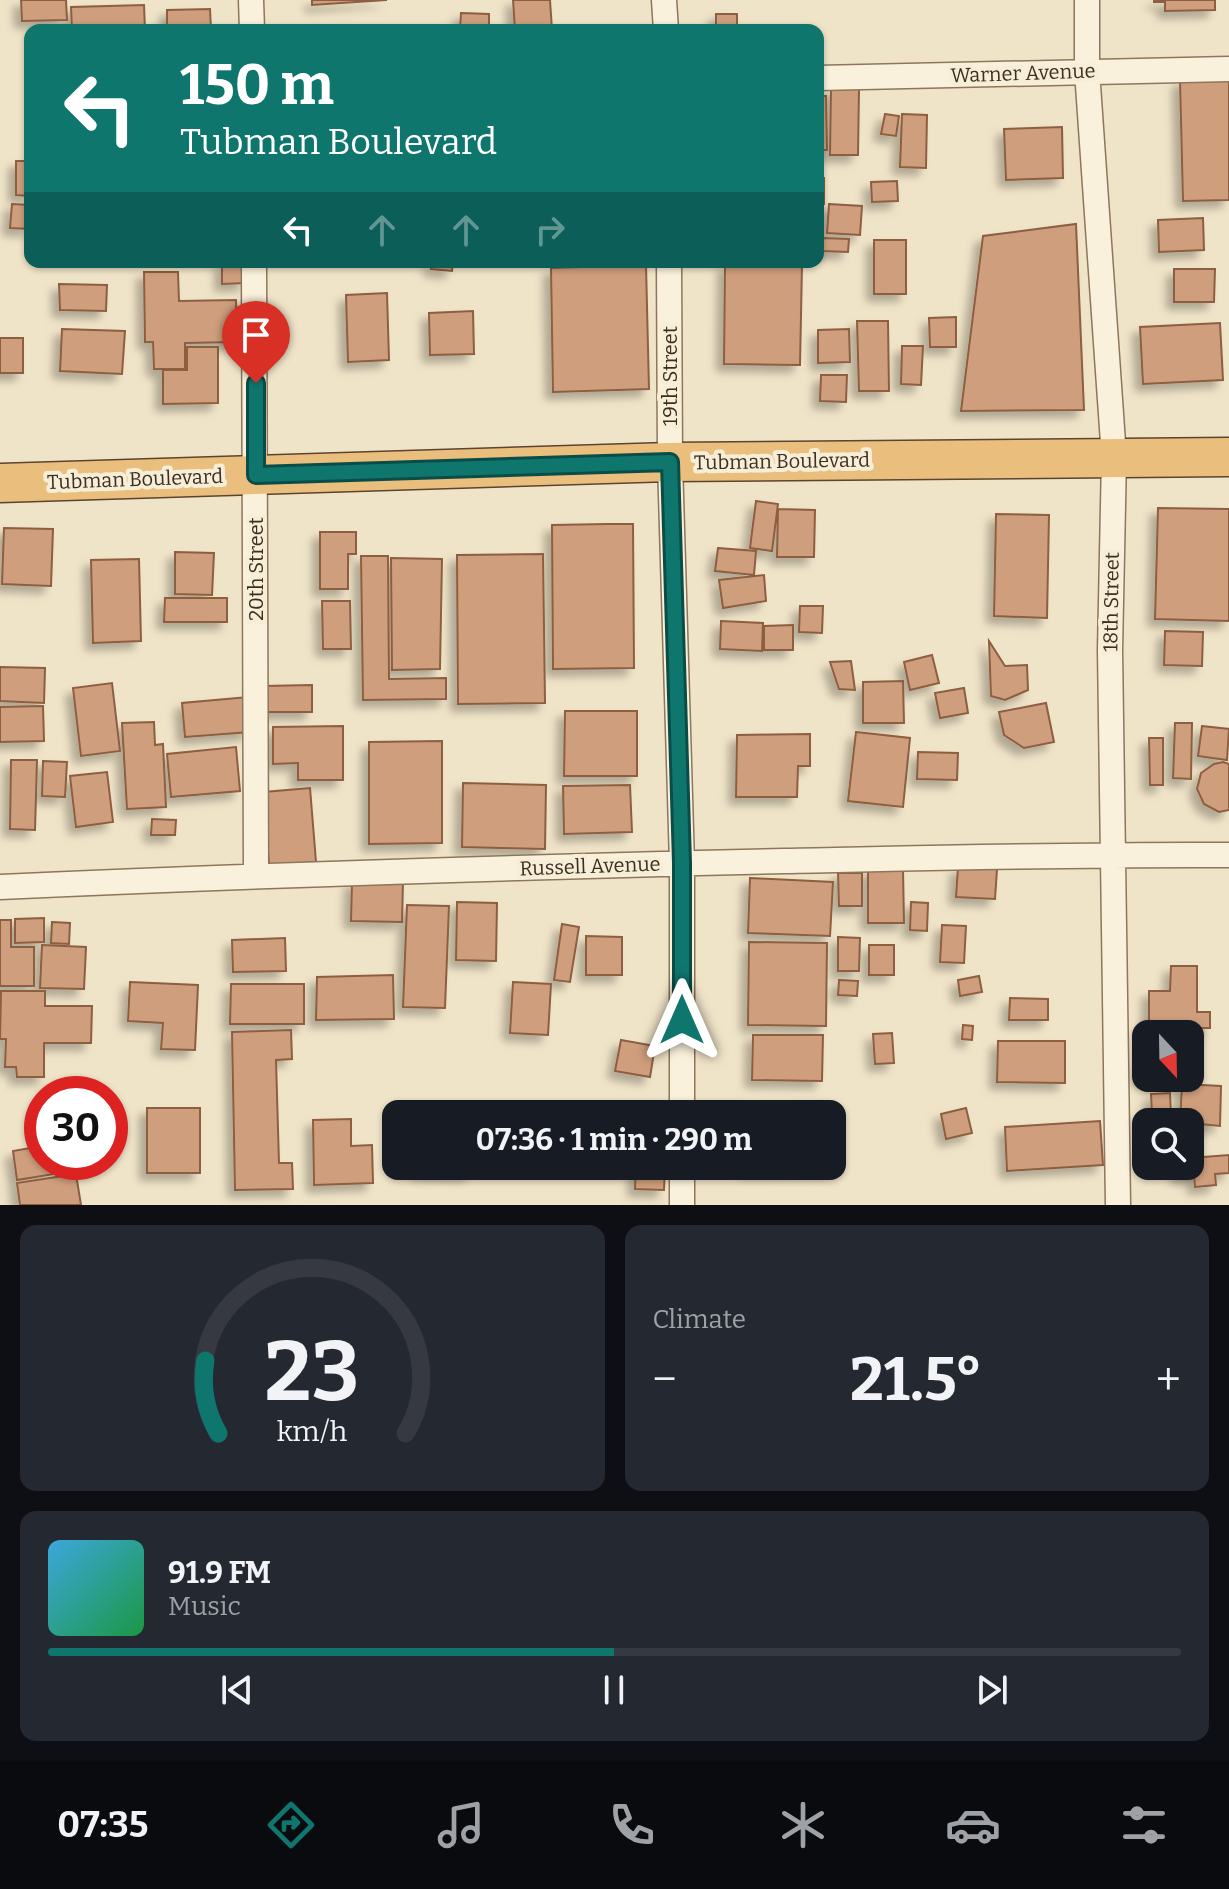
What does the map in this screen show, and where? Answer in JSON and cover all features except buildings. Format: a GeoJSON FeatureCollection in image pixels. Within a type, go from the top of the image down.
{"type":"FeatureCollection","features":[{"type":"Feature","properties":{"kind":"highway","name":"Tubman Boulevard"},"geometry":{"type":"LineString","coordinates":[[0,483],[670,462],[1229,457]]}},
{"type":"Feature","properties":{"kind":"street"},"geometry":{"type":"LineString","coordinates":[[251,0],[252,24]]}},
{"type":"Feature","properties":{"kind":"street"},"geometry":{"type":"LineString","coordinates":[[664,0],[666,24]]}},
{"type":"Feature","properties":{"kind":"street","name":"18th Street"},"geometry":{"type":"LineString","coordinates":[[1087,0],[1087,71],[1114,457],[1110,650],[1111,854],[1118,1205]]}},
{"type":"Feature","properties":{"kind":"street","name":"Warner Avenue"},"geometry":{"type":"LineString","coordinates":[[824,78],[1229,69]]}},
{"type":"Feature","properties":{"kind":"street","name":"20th Street"},"geometry":{"type":"LineString","coordinates":[[254,268],[256,875]]}},
{"type":"Feature","properties":{"kind":"street","name":"19th Street"},"geometry":{"type":"LineString","coordinates":[[669,268],[670,462],[682,863],[682,1100]]}},
{"type":"Feature","properties":{"kind":"street","name":"Russell Avenue"},"geometry":{"type":"LineString","coordinates":[[0,887],[256,875],[682,863],[1111,854],[1229,855]]}},
{"type":"Feature","properties":{"kind":"street"},"geometry":{"type":"LineString","coordinates":[[682,1180],[682,1205]]}},
{"type":"Feature","properties":{"kind":"route"},"geometry":{"type":"LineString","coordinates":[[256,383],[256,475],[670,462],[682,863],[682,1020]]}}]}
